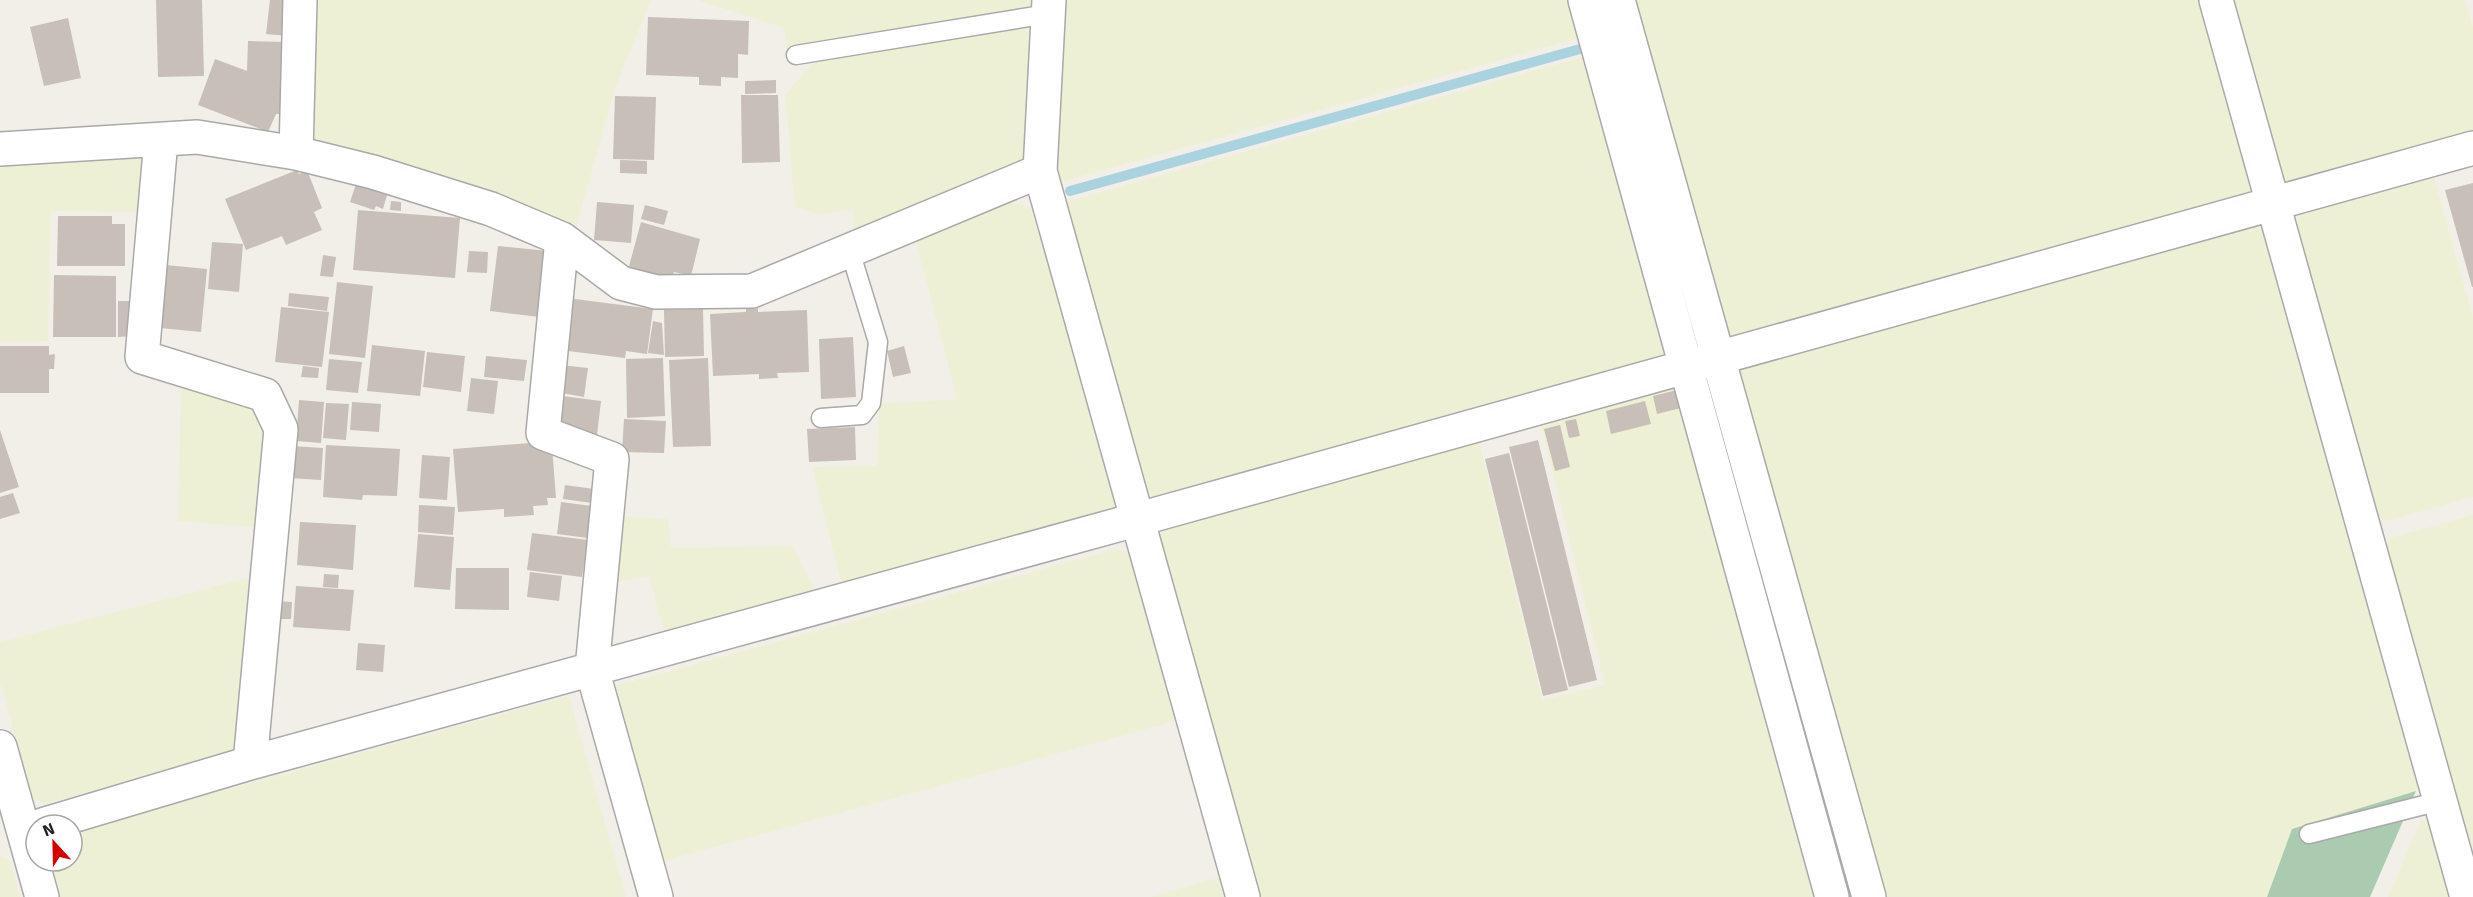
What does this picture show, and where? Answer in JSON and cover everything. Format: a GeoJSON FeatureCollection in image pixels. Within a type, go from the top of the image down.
{"type":"FeatureCollection","features":[{"type":"Feature","properties":{"kind":"street"},"geometry":{"type":"LineString","coordinates":[[296,153],[300,0]]}},
{"type":"Feature","properties":{"kind":"street"},"geometry":{"type":"LineString","coordinates":[[1585,0],[1703,363],[1869,897]]}},
{"type":"Feature","properties":{"kind":"street"},"geometry":{"type":"LineString","coordinates":[[1618,0],[1832,897]]}},
{"type":"Feature","properties":{"kind":"street"},"geometry":{"type":"LineString","coordinates":[[2216,0],[2467,897]]}},
{"type":"Feature","properties":{"kind":"street"},"geometry":{"type":"LineString","coordinates":[[1048,7],[1040,171],[1243,897]]}},
{"type":"Feature","properties":{"kind":"street"},"geometry":{"type":"LineString","coordinates":[[0,149],[197,137],[296,153],[373,172],[491,209],[562,239],[621,283],[656,292],[752,291],[1040,171]]}},
{"type":"Feature","properties":{"kind":"street"},"geometry":{"type":"LineString","coordinates":[[161,140],[142,357],[265,394],[281,429],[250,763]]}},
{"type":"Feature","properties":{"kind":"street"},"geometry":{"type":"LineString","coordinates":[[82,813],[250,763],[1703,363],[2473,148]]}},
{"type":"Feature","properties":{"kind":"street"},"geometry":{"type":"LineString","coordinates":[[562,239],[543,433],[612,459],[592,669],[656,897]]}},
{"type":"Feature","properties":{"kind":"street"},"geometry":{"type":"LineString","coordinates":[[0,747],[24,827]]}},
{"type":"Feature","properties":{"kind":"street"},"geometry":{"type":"LineString","coordinates":[[36,873],[42,897]]}},
{"type":"Feature","properties":{"kind":"lane"},"geometry":{"type":"LineString","coordinates":[[796,55],[1048,7]]}},
{"type":"Feature","properties":{"kind":"lane"},"geometry":{"type":"LineString","coordinates":[[821,418],[862,415],[871,403],[878,342],[850,251]]}},
{"type":"Feature","properties":{"kind":"lane"},"geometry":{"type":"LineString","coordinates":[[2309,834],[2440,801]]}},
{"type":"Feature","properties":{"kind":"green space"},"geometry":{"type":"Polygon","coordinates":[[[309,0],[651,0],[615,88],[576,228],[501,201],[305,141],[309,0]]]}},
{"type":"Feature","properties":{"kind":"green space"},"geometry":{"type":"Polygon","coordinates":[[[697,0],[1039,0],[1038,8],[787,48],[784,28],[697,0]]]}},
{"type":"Feature","properties":{"kind":"green space"},"geometry":{"type":"Polygon","coordinates":[[[1064,0],[1576,0],[1586,36],[1060,182],[1053,163],[1064,0]]]}},
{"type":"Feature","properties":{"kind":"green space"},"geometry":{"type":"Polygon","coordinates":[[[1627,0],[2204,0],[2256,189],[2252,199],[1733,343],[1722,337],[1627,0]]]}},
{"type":"Feature","properties":{"kind":"green space"},"geometry":{"type":"Polygon","coordinates":[[[2230,0],[2465,0],[2473,28],[2473,136],[2289,187],[2279,180],[2230,0]]]}},
{"type":"Feature","properties":{"kind":"green space"},"geometry":{"type":"Polygon","coordinates":[[[1017,27],[1032,33],[1026,158],[1017,171],[855,239],[852,209],[820,214],[795,207],[785,95],[813,62],[1017,27]]]}},
{"type":"Feature","properties":{"kind":"green space"},"geometry":{"type":"Polygon","coordinates":[[[1590,55],[1668,342],[1662,358],[1156,498],[1142,491],[1062,203],[1590,55]]]}},
{"type":"Feature","properties":{"kind":"green space"},"geometry":{"type":"Polygon","coordinates":[[[143,148],[146,212],[51,211],[48,341],[0,342],[0,156],[143,148]]]}},
{"type":"Feature","properties":{"kind":"green space"},"geometry":{"type":"Polygon","coordinates":[[[2434,178],[2473,318],[2473,497],[2386,521],[2372,515],[2294,227],[2301,215],[2434,178]]]}},
{"type":"Feature","properties":{"kind":"green space"},"geometry":{"type":"Polygon","coordinates":[[[1011,202],[1030,207],[1121,500],[1114,513],[842,585],[812,467],[877,466],[879,404],[957,399],[916,241],[1011,202]]]}},
{"type":"Feature","properties":{"kind":"green space"},"geometry":{"type":"Polygon","coordinates":[[[2258,227],[2270,235],[2426,789],[2292,829],[2267,897],[1877,897],[1732,380],[1739,369],[2258,227]]]}},
{"type":"Feature","properties":{"kind":"green space"},"geometry":{"type":"Polygon","coordinates":[[[181,384],[258,405],[270,428],[263,528],[178,521],[181,384]]]}},
{"type":"Feature","properties":{"kind":"green space"},"geometry":{"type":"Polygon","coordinates":[[[1679,386],[1822,897],[1252,897],[1153,541],[1160,530],[1479,442],[1542,700],[1605,685],[1541,425],[1679,386]]]}},
{"type":"Feature","properties":{"kind":"green space"},"geometry":{"type":"Polygon","coordinates":[[[2473,515],[2473,847],[2464,842],[2383,549],[2390,538],[2473,515]]]}},
{"type":"Feature","properties":{"kind":"green space"},"geometry":{"type":"Polygon","coordinates":[[[615,516],[668,519],[671,548],[793,546],[816,594],[665,636],[649,576],[609,584],[615,516]]]}},
{"type":"Feature","properties":{"kind":"green space"},"geometry":{"type":"Polygon","coordinates":[[[1117,549],[1130,552],[1176,721],[660,862],[612,687],[1117,549]]]}},
{"type":"Feature","properties":{"kind":"green space"},"geometry":{"type":"Polygon","coordinates":[[[259,575],[237,752],[45,804],[32,797],[0,681],[0,642],[259,575]]]}},
{"type":"Feature","properties":{"kind":"green space"},"geometry":{"type":"Polygon","coordinates":[[[569,696],[626,897],[60,897],[53,873],[84,873],[84,829],[569,696]]]}},
{"type":"Feature","properties":{"kind":"green space"},"geometry":{"type":"Polygon","coordinates":[[[2416,791],[2370,897],[2267,897],[2292,829],[2416,791]]]}},
{"type":"Feature","properties":{"kind":"green space"},"geometry":{"type":"Polygon","coordinates":[[[2421,820],[2435,822],[2455,897],[2388,897],[2421,820]]]}},
{"type":"Feature","properties":{"kind":"green space"},"geometry":{"type":"Polygon","coordinates":[[[0,855],[10,861],[20,897],[0,897],[0,855]]]}},
{"type":"Feature","properties":{"kind":"green space"},"geometry":{"type":"Polygon","coordinates":[[[1225,876],[1230,897],[1150,897],[1225,876]]]}},
{"type":"Feature","properties":{"kind":"building"},"geometry":{"type":"Polygon","coordinates":[[[156,0],[202,0],[204,76],[158,77],[156,0]]]}},
{"type":"Feature","properties":{"kind":"building"},"geometry":{"type":"Polygon","coordinates":[[[270,0],[291,0],[288,36],[266,34],[270,0]]]}},
{"type":"Feature","properties":{"kind":"building"},"geometry":{"type":"Polygon","coordinates":[[[648,17],[749,21],[748,55],[738,54],[738,78],[721,77],[721,86],[699,85],[699,77],[646,75],[648,17]]]}},
{"type":"Feature","properties":{"kind":"building"},"geometry":{"type":"Polygon","coordinates":[[[68,18],[81,78],[44,86],[30,27],[68,18]]]}},
{"type":"Feature","properties":{"kind":"building"},"geometry":{"type":"Polygon","coordinates":[[[248,41],[288,42],[286,114],[276,114],[268,132],[198,105],[215,59],[247,71],[248,41]]]}},
{"type":"Feature","properties":{"kind":"building"},"geometry":{"type":"Polygon","coordinates":[[[776,80],[776,93],[745,94],[745,81],[776,80]]]}},
{"type":"Feature","properties":{"kind":"building"},"geometry":{"type":"Polygon","coordinates":[[[741,95],[778,95],[780,162],[742,163],[741,95]]]}},
{"type":"Feature","properties":{"kind":"building"},"geometry":{"type":"Polygon","coordinates":[[[615,96],[656,97],[654,160],[613,159],[615,96]]]}},
{"type":"Feature","properties":{"kind":"building"},"geometry":{"type":"Polygon","coordinates":[[[620,160],[647,161],[647,174],[620,173],[620,160]]]}},
{"type":"Feature","properties":{"kind":"building"},"geometry":{"type":"Polygon","coordinates":[[[297,170],[299,174],[307,170],[322,208],[314,212],[322,230],[286,245],[282,236],[246,250],[225,199],[297,170]]]}},
{"type":"Feature","properties":{"kind":"building"},"geometry":{"type":"Polygon","coordinates":[[[357,181],[381,189],[380,193],[387,195],[383,209],[376,206],[374,210],[350,202],[357,181]]]}},
{"type":"Feature","properties":{"kind":"building"},"geometry":{"type":"Polygon","coordinates":[[[2473,183],[2473,287],[2472,287],[2445,190],[2473,183]]]}},
{"type":"Feature","properties":{"kind":"building"},"geometry":{"type":"Polygon","coordinates":[[[391,201],[401,202],[401,211],[390,210],[391,201]]]}},
{"type":"Feature","properties":{"kind":"building"},"geometry":{"type":"Polygon","coordinates":[[[597,202],[634,205],[631,243],[594,240],[597,202]]]}},
{"type":"Feature","properties":{"kind":"building"},"geometry":{"type":"Polygon","coordinates":[[[645,205],[668,211],[664,225],[641,219],[645,205]]]}},
{"type":"Feature","properties":{"kind":"building"},"geometry":{"type":"Polygon","coordinates":[[[358,210],[460,218],[455,278],[353,270],[358,210]]]}},
{"type":"Feature","properties":{"kind":"building"},"geometry":{"type":"Polygon","coordinates":[[[58,216],[112,216],[112,224],[125,224],[125,266],[57,266],[58,216]]]}},
{"type":"Feature","properties":{"kind":"building"},"geometry":{"type":"Polygon","coordinates":[[[641,222],[700,239],[691,276],[674,272],[671,282],[628,270],[641,222]]]}},
{"type":"Feature","properties":{"kind":"building"},"geometry":{"type":"Polygon","coordinates":[[[212,242],[243,244],[239,292],[208,289],[212,242]]]}},
{"type":"Feature","properties":{"kind":"building"},"geometry":{"type":"Polygon","coordinates":[[[498,246],[548,251],[540,317],[490,311],[498,246]]]}},
{"type":"Feature","properties":{"kind":"building"},"geometry":{"type":"Polygon","coordinates":[[[469,251],[488,252],[487,273],[467,272],[469,251]]]}},
{"type":"Feature","properties":{"kind":"building"},"geometry":{"type":"Polygon","coordinates":[[[323,255],[336,257],[333,277],[320,276],[323,255]]]}},
{"type":"Feature","properties":{"kind":"building"},"geometry":{"type":"Polygon","coordinates":[[[166,265],[207,269],[201,332],[160,328],[166,265]]]}},
{"type":"Feature","properties":{"kind":"building"},"geometry":{"type":"Polygon","coordinates":[[[54,275],[116,276],[116,337],[53,337],[54,275]]]}},
{"type":"Feature","properties":{"kind":"building"},"geometry":{"type":"Polygon","coordinates":[[[337,282],[373,286],[365,358],[329,354],[337,282]]]}},
{"type":"Feature","properties":{"kind":"building"},"geometry":{"type":"Polygon","coordinates":[[[289,293],[329,297],[327,311],[288,306],[289,293]]]}},
{"type":"Feature","properties":{"kind":"building"},"geometry":{"type":"Polygon","coordinates":[[[567,298],[653,309],[647,354],[626,351],[625,358],[560,350],[567,298]]]}},
{"type":"Feature","properties":{"kind":"building"},"geometry":{"type":"Polygon","coordinates":[[[118,301],[133,301],[133,336],[118,337],[118,301]]]}},
{"type":"Feature","properties":{"kind":"building"},"geometry":{"type":"Polygon","coordinates":[[[281,307],[329,312],[322,367],[275,362],[281,307]]]}},
{"type":"Feature","properties":{"kind":"building"},"geometry":{"type":"Polygon","coordinates":[[[746,307],[758,307],[758,312],[807,310],[809,372],[777,373],[778,378],[759,379],[759,374],[713,376],[710,314],[746,312],[746,307]]]}},
{"type":"Feature","properties":{"kind":"building"},"geometry":{"type":"Polygon","coordinates":[[[703,309],[704,356],[665,357],[664,310],[703,309]]]}},
{"type":"Feature","properties":{"kind":"building"},"geometry":{"type":"Polygon","coordinates":[[[653,321],[662,323],[664,355],[648,353],[653,321]]]}},
{"type":"Feature","properties":{"kind":"building"},"geometry":{"type":"Polygon","coordinates":[[[853,337],[856,397],[821,399],[819,339],[853,337]]]}},
{"type":"Feature","properties":{"kind":"building"},"geometry":{"type":"Polygon","coordinates":[[[372,345],[425,351],[420,396],[367,391],[372,345]]]}},
{"type":"Feature","properties":{"kind":"building"},"geometry":{"type":"Polygon","coordinates":[[[0,346],[49,346],[49,355],[55,354],[54,369],[49,369],[49,393],[0,393],[0,346]]]}},
{"type":"Feature","properties":{"kind":"building"},"geometry":{"type":"Polygon","coordinates":[[[904,346],[911,373],[893,377],[887,351],[904,346]]]}},
{"type":"Feature","properties":{"kind":"building"},"geometry":{"type":"Polygon","coordinates":[[[427,352],[465,356],[461,392],[423,387],[427,352]]]}},
{"type":"Feature","properties":{"kind":"building"},"geometry":{"type":"Polygon","coordinates":[[[486,356],[527,360],[524,381],[484,377],[486,356]]]}},
{"type":"Feature","properties":{"kind":"building"},"geometry":{"type":"Polygon","coordinates":[[[663,358],[665,416],[627,418],[626,359],[663,358]]]}},
{"type":"Feature","properties":{"kind":"building"},"geometry":{"type":"Polygon","coordinates":[[[708,358],[711,446],[673,447],[669,360],[708,358]]]}},
{"type":"Feature","properties":{"kind":"building"},"geometry":{"type":"Polygon","coordinates":[[[329,359],[362,362],[358,393],[326,390],[329,359]]]}},
{"type":"Feature","properties":{"kind":"building"},"geometry":{"type":"Polygon","coordinates":[[[560,365],[588,368],[584,397],[556,392],[560,365]]]}},
{"type":"Feature","properties":{"kind":"building"},"geometry":{"type":"Polygon","coordinates":[[[303,366],[319,368],[318,378],[301,377],[303,366]]]}},
{"type":"Feature","properties":{"kind":"building"},"geometry":{"type":"Polygon","coordinates":[[[471,378],[498,381],[494,414],[467,411],[471,378]]]}},
{"type":"Feature","properties":{"kind":"building"},"geometry":{"type":"Polygon","coordinates":[[[1677,390],[1681,408],[1657,414],[1653,396],[1677,390]]]}},
{"type":"Feature","properties":{"kind":"building"},"geometry":{"type":"Polygon","coordinates":[[[555,395],[601,401],[597,435],[550,428],[555,395]]]}},
{"type":"Feature","properties":{"kind":"building"},"geometry":{"type":"Polygon","coordinates":[[[299,400],[324,402],[321,443],[296,441],[299,400]]]}},
{"type":"Feature","properties":{"kind":"building"},"geometry":{"type":"Polygon","coordinates":[[[1645,401],[1651,424],[1611,434],[1606,411],[1645,401]]]}},
{"type":"Feature","properties":{"kind":"building"},"geometry":{"type":"Polygon","coordinates":[[[352,402],[381,404],[379,432],[350,430],[352,402]]]}},
{"type":"Feature","properties":{"kind":"building"},"geometry":{"type":"Polygon","coordinates":[[[326,403],[349,404],[346,440],[323,438],[326,403]]]}},
{"type":"Feature","properties":{"kind":"building"},"geometry":{"type":"Polygon","coordinates":[[[624,419],[666,421],[664,453],[622,452],[624,419]]]}},
{"type":"Feature","properties":{"kind":"building"},"geometry":{"type":"Polygon","coordinates":[[[1576,419],[1580,436],[1569,438],[1565,421],[1576,419]]]}},
{"type":"Feature","properties":{"kind":"building"},"geometry":{"type":"Polygon","coordinates":[[[1560,425],[1570,467],[1555,471],[1544,429],[1560,425]]]}},
{"type":"Feature","properties":{"kind":"building"},"geometry":{"type":"Polygon","coordinates":[[[855,427],[856,460],[809,462],[807,429],[855,427]]]}},
{"type":"Feature","properties":{"kind":"building"},"geometry":{"type":"Polygon","coordinates":[[[0,430],[19,487],[0,493],[0,430]]]}},
{"type":"Feature","properties":{"kind":"building"},"geometry":{"type":"Polygon","coordinates":[[[1538,440],[1597,680],[1569,687],[1509,447],[1538,440]]]}},
{"type":"Feature","properties":{"kind":"building"},"geometry":{"type":"Polygon","coordinates":[[[543,442],[552,447],[556,498],[547,498],[548,505],[533,506],[534,515],[504,517],[504,509],[458,512],[453,449],[543,442]]]}},
{"type":"Feature","properties":{"kind":"building"},"geometry":{"type":"Polygon","coordinates":[[[326,445],[400,449],[397,496],[363,495],[362,500],[323,497],[326,445]]]}},
{"type":"Feature","properties":{"kind":"building"},"geometry":{"type":"Polygon","coordinates":[[[292,446],[323,448],[321,480],[289,478],[292,446]]]}},
{"type":"Feature","properties":{"kind":"building"},"geometry":{"type":"Polygon","coordinates":[[[1509,453],[1568,690],[1543,696],[1485,459],[1509,453]]]}},
{"type":"Feature","properties":{"kind":"building"},"geometry":{"type":"Polygon","coordinates":[[[422,455],[450,457],[447,500],[419,498],[422,455]]]}},
{"type":"Feature","properties":{"kind":"building"},"geometry":{"type":"Polygon","coordinates":[[[565,485],[594,489],[592,503],[563,499],[565,485]]]}},
{"type":"Feature","properties":{"kind":"building"},"geometry":{"type":"Polygon","coordinates":[[[13,493],[20,513],[0,519],[0,497],[13,493]]]}},
{"type":"Feature","properties":{"kind":"building"},"geometry":{"type":"Polygon","coordinates":[[[561,502],[592,506],[588,538],[557,534],[561,502]]]}},
{"type":"Feature","properties":{"kind":"building"},"geometry":{"type":"Polygon","coordinates":[[[419,505],[455,507],[453,535],[418,532],[419,505]]]}},
{"type":"Feature","properties":{"kind":"building"},"geometry":{"type":"Polygon","coordinates":[[[300,522],[356,525],[353,570],[297,565],[300,522]]]}},
{"type":"Feature","properties":{"kind":"building"},"geometry":{"type":"Polygon","coordinates":[[[532,533],[588,540],[582,577],[527,570],[532,533]]]}},
{"type":"Feature","properties":{"kind":"building"},"geometry":{"type":"Polygon","coordinates":[[[418,534],[454,537],[450,590],[414,587],[418,534]]]}},
{"type":"Feature","properties":{"kind":"building"},"geometry":{"type":"Polygon","coordinates":[[[456,568],[509,568],[509,610],[455,609],[456,568]]]}},
{"type":"Feature","properties":{"kind":"building"},"geometry":{"type":"Polygon","coordinates":[[[530,572],[562,576],[559,601],[527,597],[530,572]]]}},
{"type":"Feature","properties":{"kind":"building"},"geometry":{"type":"Polygon","coordinates":[[[324,574],[339,575],[338,588],[323,587],[324,574]]]}},
{"type":"Feature","properties":{"kind":"building"},"geometry":{"type":"Polygon","coordinates":[[[296,586],[354,590],[350,631],[293,627],[296,586]]]}},
{"type":"Feature","properties":{"kind":"building"},"geometry":{"type":"Polygon","coordinates":[[[276,601],[292,602],[291,619],[275,619],[276,601]]]}},
{"type":"Feature","properties":{"kind":"building"},"geometry":{"type":"Polygon","coordinates":[[[358,643],[385,645],[383,672],[356,670],[358,643]]]}},
{"type":"Feature","properties":{"kind":"waterway"},"geometry":{"type":"LineString","coordinates":[[1070,191],[1580,49]]}},
{"type":"Feature","properties":{"kind":"waterway"},"geometry":{"type":"LineString","coordinates":[[1785,663],[1850,897]]}}]}
